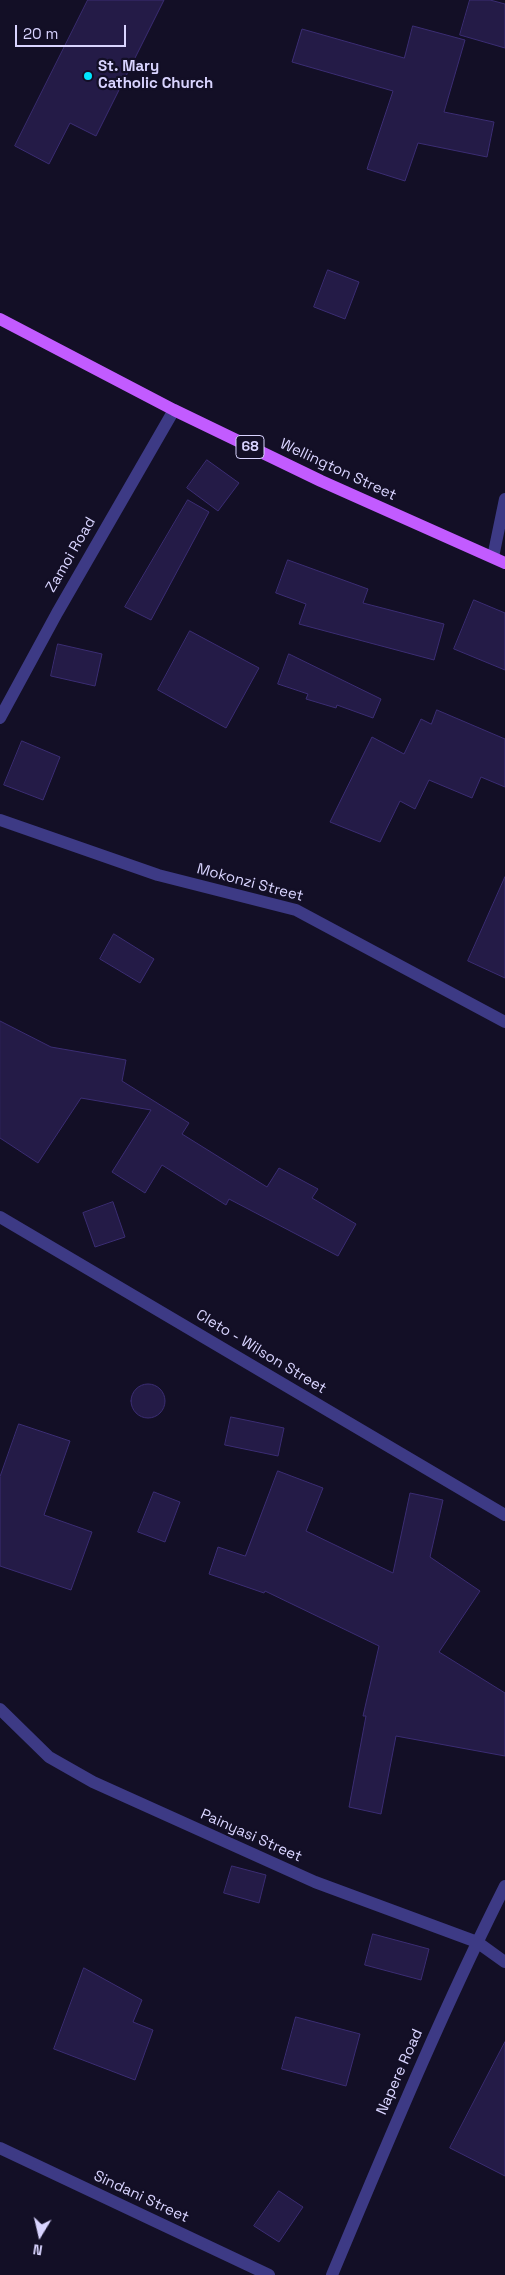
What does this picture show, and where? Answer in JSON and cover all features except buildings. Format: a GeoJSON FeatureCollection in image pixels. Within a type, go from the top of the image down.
{"type":"FeatureCollection","features":[{"type":"Feature","properties":{"kind":"main road","name":"Wellington Street"},"geometry":{"type":"LineString","coordinates":[[0,319],[174,410],[320,481],[505,563]]}},
{"type":"Feature","properties":{"kind":"street","name":"Zamoi Road"},"geometry":{"type":"LineString","coordinates":[[0,718],[57,613],[174,410]]}},
{"type":"Feature","properties":{"kind":"street"},"geometry":{"type":"LineString","coordinates":[[492,557],[505,499]]}},
{"type":"Feature","properties":{"kind":"street","name":"Mokonzi Street"},"geometry":{"type":"LineString","coordinates":[[0,820],[158,876],[296,910],[505,1022]]}},
{"type":"Feature","properties":{"kind":"street","name":"Cleto - Wilson Street"},"geometry":{"type":"LineString","coordinates":[[0,1218],[505,1515]]}},
{"type":"Feature","properties":{"kind":"street","name":"Painyasi Street"},"geometry":{"type":"LineString","coordinates":[[0,1710],[49,1757],[92,1782],[315,1882],[477,1942],[505,1962]]}},
{"type":"Feature","properties":{"kind":"street","name":"Napere Road"},"geometry":{"type":"LineString","coordinates":[[332,2275],[409,2091],[477,1942],[505,1886]]}},
{"type":"Feature","properties":{"kind":"street","name":"Sindani Street"},"geometry":{"type":"LineString","coordinates":[[0,2148],[269,2275]]}},
{"type":"Feature","properties":{"kind":"place","name":"St. Mary Catholic Church"},"geometry":{"type":"Point","coordinates":[88,76]}}]}
